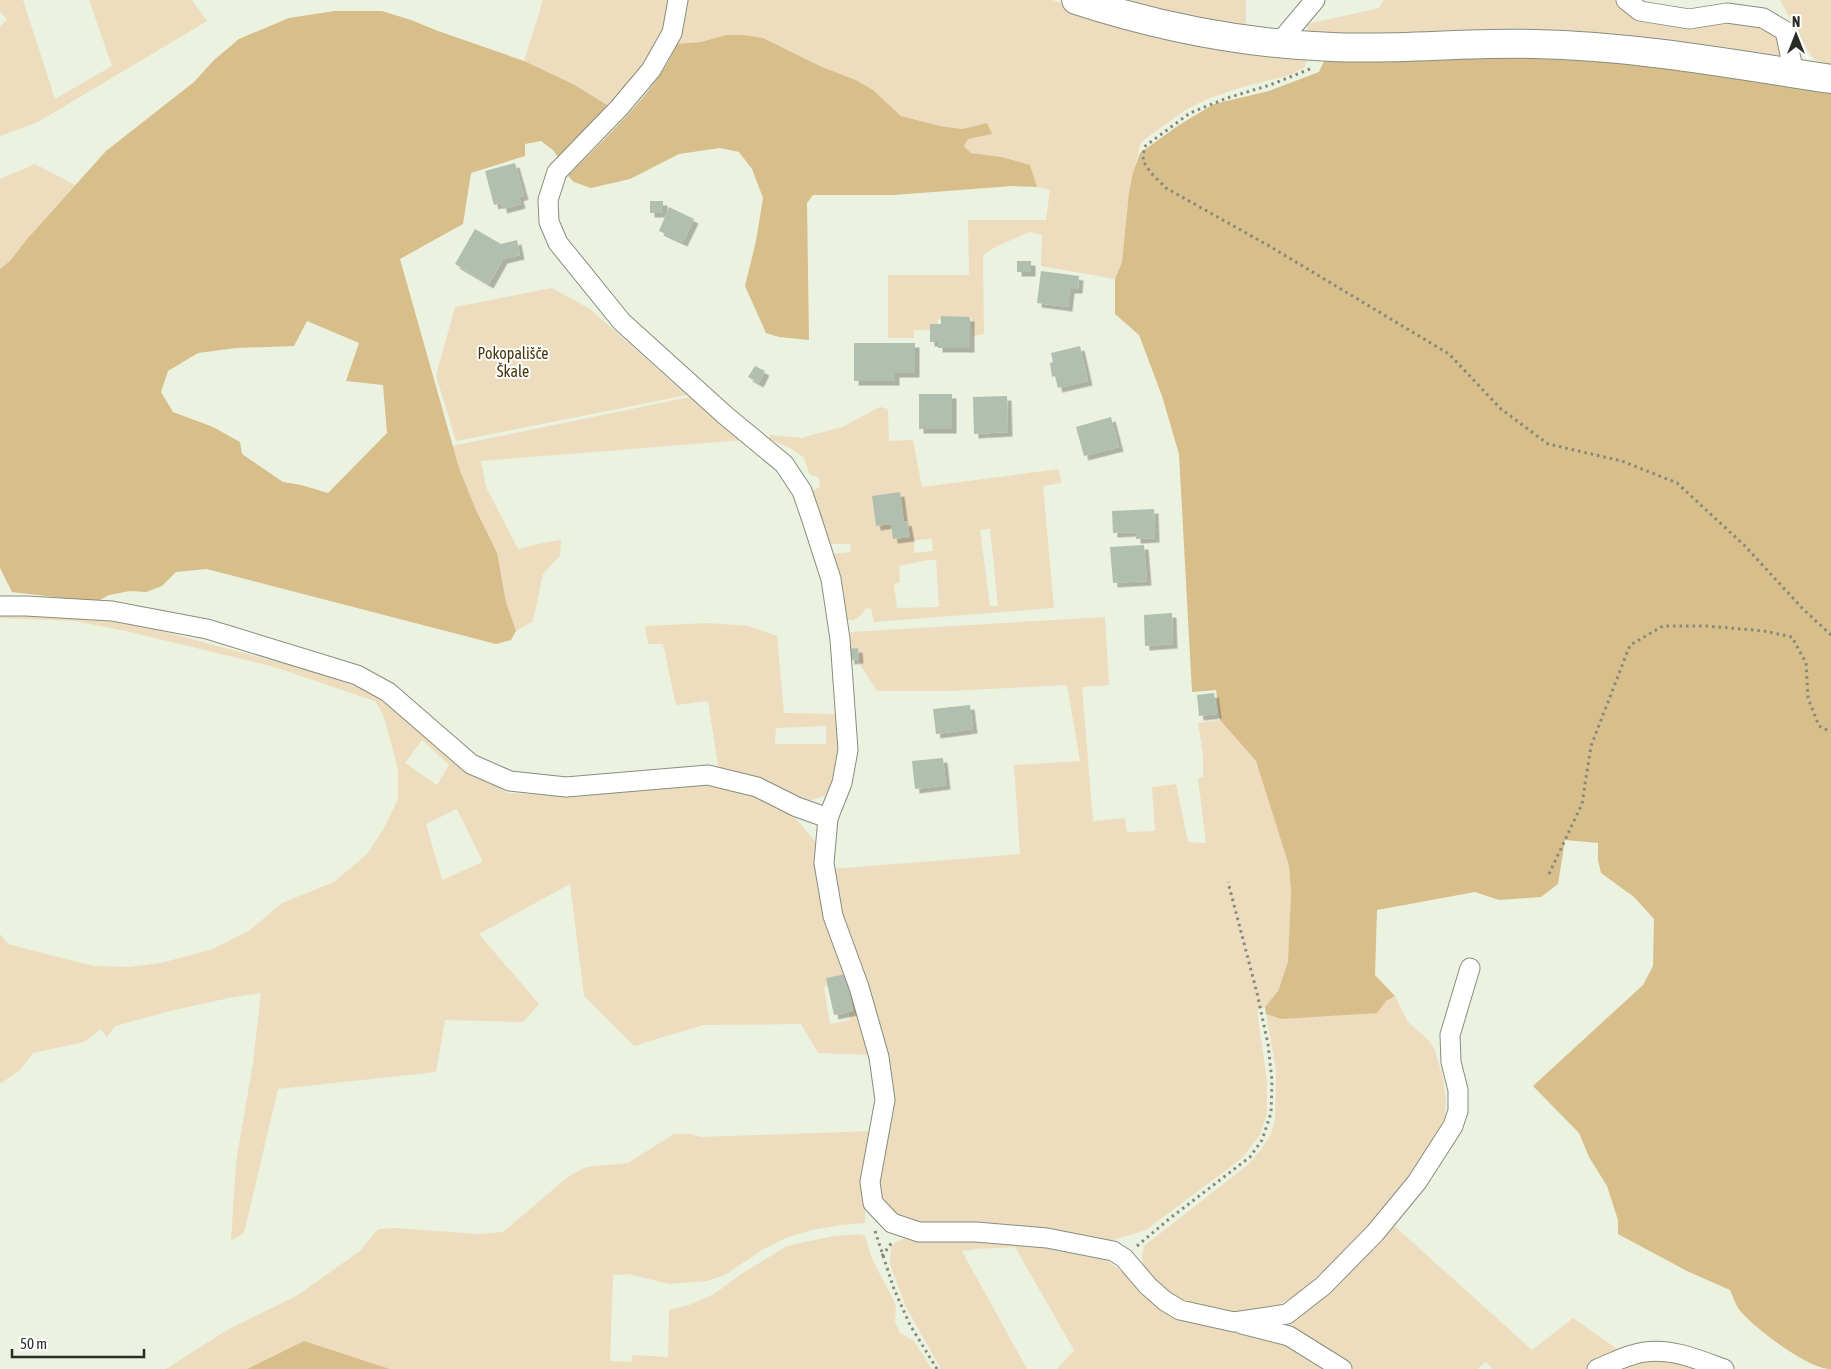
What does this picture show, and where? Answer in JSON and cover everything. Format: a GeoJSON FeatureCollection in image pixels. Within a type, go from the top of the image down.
{"type":"FeatureCollection","features":[{"type":"Feature","properties":{"kind":"main road"},"geometry":{"type":"LineString","coordinates":[[1076,0],[1162,25],[1278,44],[1334,47],[1534,44],[1613,47],[1831,79]]}},
{"type":"Feature","properties":{"kind":"street"},"geometry":{"type":"LineString","coordinates":[[678,0],[672,33],[651,70],[619,108],[557,172],[548,200],[549,222],[558,243],[622,322],[726,416],[784,464],[802,491],[831,579],[840,639],[848,750],[842,783],[828,818],[824,863],[833,916],[859,987],[879,1058],[884,1092],[885,1100],[870,1182],[873,1202],[892,1223],[919,1232],[976,1232],[1047,1238],[1113,1252],[1124,1258],[1148,1286],[1165,1301],[1180,1310],[1289,1336],[1342,1369]]}},
{"type":"Feature","properties":{"kind":"street"},"geometry":{"type":"LineString","coordinates":[[1278,44],[1315,0]]}},
{"type":"Feature","properties":{"kind":"street"},"geometry":{"type":"LineString","coordinates":[[1626,0],[1640,10],[1689,18],[1727,13],[1763,18],[1785,31],[1794,73]]}},
{"type":"Feature","properties":{"kind":"street"},"geometry":{"type":"LineString","coordinates":[[0,606],[112,611],[207,629],[357,675],[388,692],[472,764],[510,781],[566,786],[708,775],[757,787],[797,807],[828,818]]}},
{"type":"Feature","properties":{"kind":"street"},"geometry":{"type":"LineString","coordinates":[[1234,1322],[1287,1314],[1323,1286],[1375,1233],[1417,1182],[1453,1126],[1458,1111],[1458,1090],[1451,1062],[1450,1035],[1470,968]]}},
{"type":"Feature","properties":{"kind":"street"},"geometry":{"type":"LineString","coordinates":[[1597,1369],[1645,1352],[1665,1352],[1686,1355],[1724,1369]]}},
{"type":"Feature","properties":{"kind":"path"},"geometry":{"type":"LineString","coordinates":[[1334,47],[1312,68],[1227,98],[1190,114],[1144,147],[1142,161],[1166,188],[1272,247],[1449,354],[1501,409],[1548,444],[1622,461],[1677,484],[1744,545],[1803,609],[1831,635]]}},
{"type":"Feature","properties":{"kind":"path"},"geometry":{"type":"LineString","coordinates":[[1549,874],[1582,804],[1591,746],[1630,645],[1663,626],[1707,626],[1764,631],[1792,637],[1806,663],[1808,698],[1819,726],[1831,732]]}},
{"type":"Feature","properties":{"kind":"path"},"geometry":{"type":"LineString","coordinates":[[1124,1258],[1169,1219],[1250,1157],[1262,1140],[1271,1113],[1272,1081],[1268,1044],[1257,993],[1228,882]]}},
{"type":"Feature","properties":{"kind":"path"},"geometry":{"type":"LineString","coordinates":[[873,1202],[875,1234],[894,1289],[910,1326],[937,1369]]}},
{"type":"Feature","properties":{"kind":"green space"},"geometry":{"type":"Polygon","coordinates":[[[0,0],[23,0],[55,99],[112,66],[89,0],[192,0],[207,21],[38,122],[0,136],[0,26],[7,20],[0,11],[0,0]]]}},
{"type":"Feature","properties":{"kind":"green space"},"geometry":{"type":"Polygon","coordinates":[[[543,0],[672,0],[659,50],[612,108],[573,84],[524,61],[543,0]]]}},
{"type":"Feature","properties":{"kind":"green space"},"geometry":{"type":"Polygon","coordinates":[[[686,0],[1052,0],[1116,23],[1307,56],[1305,67],[1290,75],[1246,86],[1207,99],[1184,111],[1141,142],[1129,192],[1122,262],[1115,279],[1041,266],[1042,235],[1030,232],[997,246],[983,255],[984,334],[973,336],[971,317],[937,320],[939,330],[914,330],[914,338],[888,338],[888,275],[969,275],[968,220],[1046,220],[1050,190],[1037,187],[1030,165],[1002,157],[971,153],[964,146],[967,139],[987,123],[962,129],[940,126],[901,116],[873,90],[856,80],[822,67],[763,38],[726,35],[701,42],[676,44],[686,0]]]}},
{"type":"Feature","properties":{"kind":"green space"},"geometry":{"type":"Polygon","coordinates":[[[1105,0],[1246,0],[1246,30],[1105,0]]]}},
{"type":"Feature","properties":{"kind":"green space"},"geometry":{"type":"Polygon","coordinates":[[[1384,0],[1615,0],[1624,10],[1752,22],[1772,34],[1782,46],[1783,55],[1777,58],[1309,35],[1307,24],[1379,8],[1384,0]]]}},
{"type":"Feature","properties":{"kind":"green space"},"geometry":{"type":"Polygon","coordinates":[[[1780,0],[1831,0],[1831,67],[1815,60],[1780,0]]]}},
{"type":"Feature","properties":{"kind":"green space"},"geometry":{"type":"Polygon","coordinates":[[[35,164],[75,185],[10,261],[0,269],[0,179],[35,164]]]}},
{"type":"Feature","properties":{"kind":"green space","name":"Pokopališče Škale"},"geometry":{"type":"Polygon","coordinates":[[[552,288],[590,309],[687,395],[456,441],[436,376],[455,307],[552,288]]]}},
{"type":"Feature","properties":{"kind":"green space"},"geometry":{"type":"Polygon","coordinates":[[[690,397],[745,440],[481,461],[486,487],[518,549],[561,540],[560,556],[543,574],[533,621],[516,631],[486,531],[459,468],[452,446],[690,397]]]}},
{"type":"Feature","properties":{"kind":"green space"},"geometry":{"type":"Polygon","coordinates":[[[880,407],[888,409],[889,441],[913,440],[922,487],[1059,469],[1061,483],[1043,486],[1054,608],[874,622],[871,609],[866,608],[856,619],[843,619],[831,554],[851,552],[850,544],[828,544],[813,500],[812,491],[820,487],[819,477],[810,475],[804,458],[790,448],[769,439],[770,435],[801,438],[842,427],[880,407]],[[990,529],[980,530],[990,606],[998,606],[990,529]],[[932,539],[914,540],[914,553],[933,551],[932,539]],[[936,560],[899,566],[900,583],[894,584],[897,608],[939,607],[936,560]]]}},
{"type":"Feature","properties":{"kind":"green space"},"geometry":{"type":"Polygon","coordinates":[[[0,613],[106,618],[330,676],[381,699],[507,793],[586,795],[666,783],[706,783],[758,796],[790,812],[815,841],[871,1055],[818,1053],[801,1024],[703,1025],[634,1046],[584,996],[570,884],[479,934],[539,1004],[523,1022],[445,1020],[436,1072],[278,1089],[244,1233],[231,1241],[236,1162],[253,1063],[261,993],[174,1010],[115,1026],[107,1037],[101,1029],[84,1042],[33,1053],[20,1070],[0,1084],[0,934],[8,944],[93,966],[129,967],[161,963],[213,949],[250,930],[282,903],[334,882],[367,854],[383,830],[398,799],[398,769],[383,714],[375,701],[271,666],[126,631],[74,621],[0,618],[0,613]],[[422,740],[405,763],[437,785],[449,765],[422,740]],[[457,809],[426,824],[442,880],[483,862],[457,809]],[[844,984],[824,987],[830,1024],[850,1020],[844,984]]]}},
{"type":"Feature","properties":{"kind":"green space"},"geometry":{"type":"Polygon","coordinates":[[[1105,617],[1109,685],[1082,687],[1093,821],[1125,818],[1127,832],[1155,831],[1152,787],[1176,784],[1188,842],[1206,843],[1198,778],[1203,777],[1203,755],[1198,723],[1220,720],[1256,761],[1289,866],[1291,892],[1288,961],[1278,991],[1265,1007],[1257,1010],[1267,1081],[1267,1114],[1260,1135],[1241,1159],[1146,1230],[1113,1240],[929,1226],[901,1219],[878,1198],[876,1183],[890,1118],[832,886],[832,869],[1020,854],[1014,765],[1080,761],[1067,685],[949,691],[877,691],[861,666],[856,652],[846,652],[847,636],[851,632],[1105,617]]]}},
{"type":"Feature","properties":{"kind":"green space"},"geometry":{"type":"Polygon","coordinates":[[[707,623],[748,626],[777,636],[784,713],[840,714],[839,765],[833,784],[825,796],[808,801],[719,772],[708,701],[676,705],[663,644],[648,644],[645,626],[707,623]],[[826,726],[776,728],[775,744],[826,744],[826,726]]]}},
{"type":"Feature","properties":{"kind":"green space"},"geometry":{"type":"Polygon","coordinates":[[[1395,996],[1408,1022],[1434,1048],[1443,1077],[1446,1099],[1445,1118],[1427,1152],[1390,1203],[1342,1260],[1308,1288],[1271,1309],[1242,1315],[1178,1304],[1143,1269],[1142,1257],[1144,1246],[1250,1163],[1271,1134],[1275,1120],[1276,1070],[1266,1014],[1281,1019],[1386,1001],[1395,996]]]}},
{"type":"Feature","properties":{"kind":"green space"},"geometry":{"type":"Polygon","coordinates":[[[874,1131],[865,1167],[865,1223],[812,1230],[786,1238],[762,1250],[725,1275],[707,1281],[669,1284],[628,1274],[613,1275],[610,1361],[631,1362],[633,1355],[668,1357],[669,1310],[689,1305],[714,1294],[743,1273],[787,1246],[833,1236],[860,1234],[865,1236],[872,1259],[896,1305],[895,1322],[900,1333],[914,1341],[932,1369],[390,1369],[304,1341],[247,1369],[166,1369],[227,1330],[298,1295],[360,1251],[378,1229],[395,1228],[479,1234],[503,1232],[569,1176],[586,1167],[628,1163],[674,1134],[690,1134],[701,1137],[874,1131]]]}},
{"type":"Feature","properties":{"kind":"green space"},"geometry":{"type":"Polygon","coordinates":[[[1390,1222],[1532,1350],[1573,1318],[1623,1353],[1589,1369],[1492,1369],[1486,1362],[1477,1369],[1352,1369],[1291,1329],[1290,1322],[1390,1222]]]}},
{"type":"Feature","properties":{"kind":"green space"},"geometry":{"type":"Polygon","coordinates":[[[985,1238],[1078,1250],[1105,1259],[1144,1289],[1305,1351],[1336,1369],[1057,1369],[1074,1350],[1015,1247],[962,1251],[1027,1369],[941,1369],[906,1307],[890,1264],[891,1247],[896,1242],[904,1239],[985,1238]]]}},
{"type":"Feature","properties":{"kind":"green space"},"geometry":{"type":"Polygon","coordinates":[[[1661,1356],[1706,1369],[1617,1369],[1644,1358],[1661,1356]]]}},
{"type":"Feature","properties":{"kind":"shaded area"},"geometry":{"type":"Polygon","coordinates":[[[334,11],[382,11],[524,61],[573,84],[612,108],[560,160],[553,150],[541,141],[525,144],[525,156],[471,173],[463,224],[400,259],[459,468],[476,510],[497,553],[506,602],[516,631],[511,640],[496,644],[207,569],[176,572],[162,586],[146,592],[130,591],[109,595],[96,602],[12,592],[0,568],[0,269],[10,261],[27,239],[106,151],[194,82],[214,60],[239,39],[289,18],[334,11]],[[307,321],[294,346],[236,348],[198,353],[168,371],[161,392],[173,412],[213,427],[240,442],[242,454],[283,482],[328,493],[387,433],[383,385],[346,381],[359,343],[307,321]]]}},
{"type":"Feature","properties":{"kind":"shaded area"},"geometry":{"type":"Polygon","coordinates":[[[726,35],[763,38],[822,67],[856,80],[873,90],[901,116],[940,126],[962,129],[987,123],[992,134],[968,139],[964,146],[971,153],[1002,157],[1030,165],[1037,187],[1012,186],[894,195],[813,195],[807,203],[809,340],[779,337],[766,333],[745,286],[756,241],[763,198],[752,169],[739,152],[720,148],[679,154],[630,179],[591,188],[574,182],[568,176],[629,114],[644,96],[658,78],[676,44],[701,42],[726,35]]]}},
{"type":"Feature","properties":{"kind":"shaded area"},"geometry":{"type":"Polygon","coordinates":[[[1326,57],[1601,57],[1831,86],[1831,1369],[1821,1367],[1795,1355],[1755,1326],[1738,1308],[1730,1290],[1687,1271],[1618,1234],[1618,1220],[1607,1186],[1589,1157],[1579,1133],[1533,1086],[1643,985],[1653,966],[1654,919],[1634,897],[1601,873],[1598,860],[1598,843],[1565,840],[1558,884],[1541,897],[1499,900],[1475,892],[1377,910],[1375,975],[1395,996],[1386,1001],[1377,1013],[1281,1019],[1266,1014],[1265,1007],[1278,991],[1288,961],[1291,892],[1289,866],[1256,761],[1220,720],[1216,690],[1192,692],[1179,454],[1162,396],[1139,335],[1115,314],[1115,279],[1122,262],[1129,192],[1140,153],[1179,125],[1214,104],[1269,91],[1319,72],[1326,57]]]}},
{"type":"Feature","properties":{"kind":"shaded area"},"geometry":{"type":"Polygon","coordinates":[[[304,1341],[390,1369],[247,1369],[304,1341]]]}},
{"type":"Feature","properties":{"kind":"building"},"geometry":{"type":"Polygon","coordinates":[[[515,163],[524,195],[519,197],[521,204],[503,209],[501,203],[494,205],[485,171],[515,163]]]}},
{"type":"Feature","properties":{"kind":"building"},"geometry":{"type":"Polygon","coordinates":[[[650,201],[663,201],[663,213],[650,213],[650,201]]]}},
{"type":"Feature","properties":{"kind":"building"},"geometry":{"type":"Polygon","coordinates":[[[669,207],[694,219],[683,242],[659,231],[669,207]]]}},
{"type":"Feature","properties":{"kind":"building"},"geometry":{"type":"Polygon","coordinates":[[[475,229],[501,244],[517,240],[520,255],[503,259],[489,284],[455,264],[475,229]]]}},
{"type":"Feature","properties":{"kind":"building"},"geometry":{"type":"Polygon","coordinates":[[[1017,261],[1031,261],[1031,272],[1017,272],[1017,261]]]}},
{"type":"Feature","properties":{"kind":"building"},"geometry":{"type":"Polygon","coordinates":[[[1041,271],[1079,276],[1078,289],[1070,289],[1068,307],[1037,303],[1041,271]]]}},
{"type":"Feature","properties":{"kind":"building"},"geometry":{"type":"Polygon","coordinates":[[[941,316],[970,317],[970,348],[938,348],[938,342],[930,342],[930,324],[941,324],[941,316]]]}},
{"type":"Feature","properties":{"kind":"building"},"geometry":{"type":"Polygon","coordinates":[[[854,343],[915,343],[915,373],[895,373],[895,381],[854,381],[854,343]]]}},
{"type":"Feature","properties":{"kind":"building"},"geometry":{"type":"Polygon","coordinates":[[[1080,346],[1088,381],[1058,388],[1055,376],[1052,377],[1050,363],[1053,362],[1051,353],[1080,346]]]}},
{"type":"Feature","properties":{"kind":"building"},"geometry":{"type":"Polygon","coordinates":[[[755,366],[765,371],[759,383],[748,377],[755,366]]]}},
{"type":"Feature","properties":{"kind":"building"},"geometry":{"type":"Polygon","coordinates":[[[919,394],[952,394],[952,429],[919,429],[919,394]]]}},
{"type":"Feature","properties":{"kind":"building"},"geometry":{"type":"Polygon","coordinates":[[[1007,396],[1008,432],[974,434],[973,397],[1007,396]]]}},
{"type":"Feature","properties":{"kind":"building"},"geometry":{"type":"Polygon","coordinates":[[[1111,417],[1119,447],[1084,456],[1076,427],[1111,417]]]}},
{"type":"Feature","properties":{"kind":"building"},"geometry":{"type":"Polygon","coordinates":[[[900,492],[904,522],[907,521],[910,537],[893,539],[891,524],[876,526],[872,496],[900,492]]]}},
{"type":"Feature","properties":{"kind":"building"},"geometry":{"type":"Polygon","coordinates":[[[1154,509],[1155,538],[1136,539],[1136,532],[1113,533],[1112,511],[1154,509]]]}},
{"type":"Feature","properties":{"kind":"building"},"geometry":{"type":"Polygon","coordinates":[[[1144,545],[1147,581],[1113,583],[1110,547],[1144,545]]]}},
{"type":"Feature","properties":{"kind":"building"},"geometry":{"type":"Polygon","coordinates":[[[1172,613],[1173,644],[1145,646],[1144,615],[1172,613]]]}},
{"type":"Feature","properties":{"kind":"building"},"geometry":{"type":"Polygon","coordinates":[[[858,648],[859,659],[850,660],[848,649],[858,648]]]}},
{"type":"Feature","properties":{"kind":"building"},"geometry":{"type":"Polygon","coordinates":[[[1214,693],[1217,714],[1199,716],[1197,695],[1214,693]]]}},
{"type":"Feature","properties":{"kind":"building"},"geometry":{"type":"Polygon","coordinates":[[[970,705],[973,729],[936,734],[933,709],[970,705]]]}},
{"type":"Feature","properties":{"kind":"building"},"geometry":{"type":"Polygon","coordinates":[[[943,758],[946,785],[915,789],[912,761],[943,758]]]}},
{"type":"Feature","properties":{"kind":"building"},"geometry":{"type":"Polygon","coordinates":[[[846,974],[853,1011],[834,1015],[826,978],[846,974]]]}}]}
